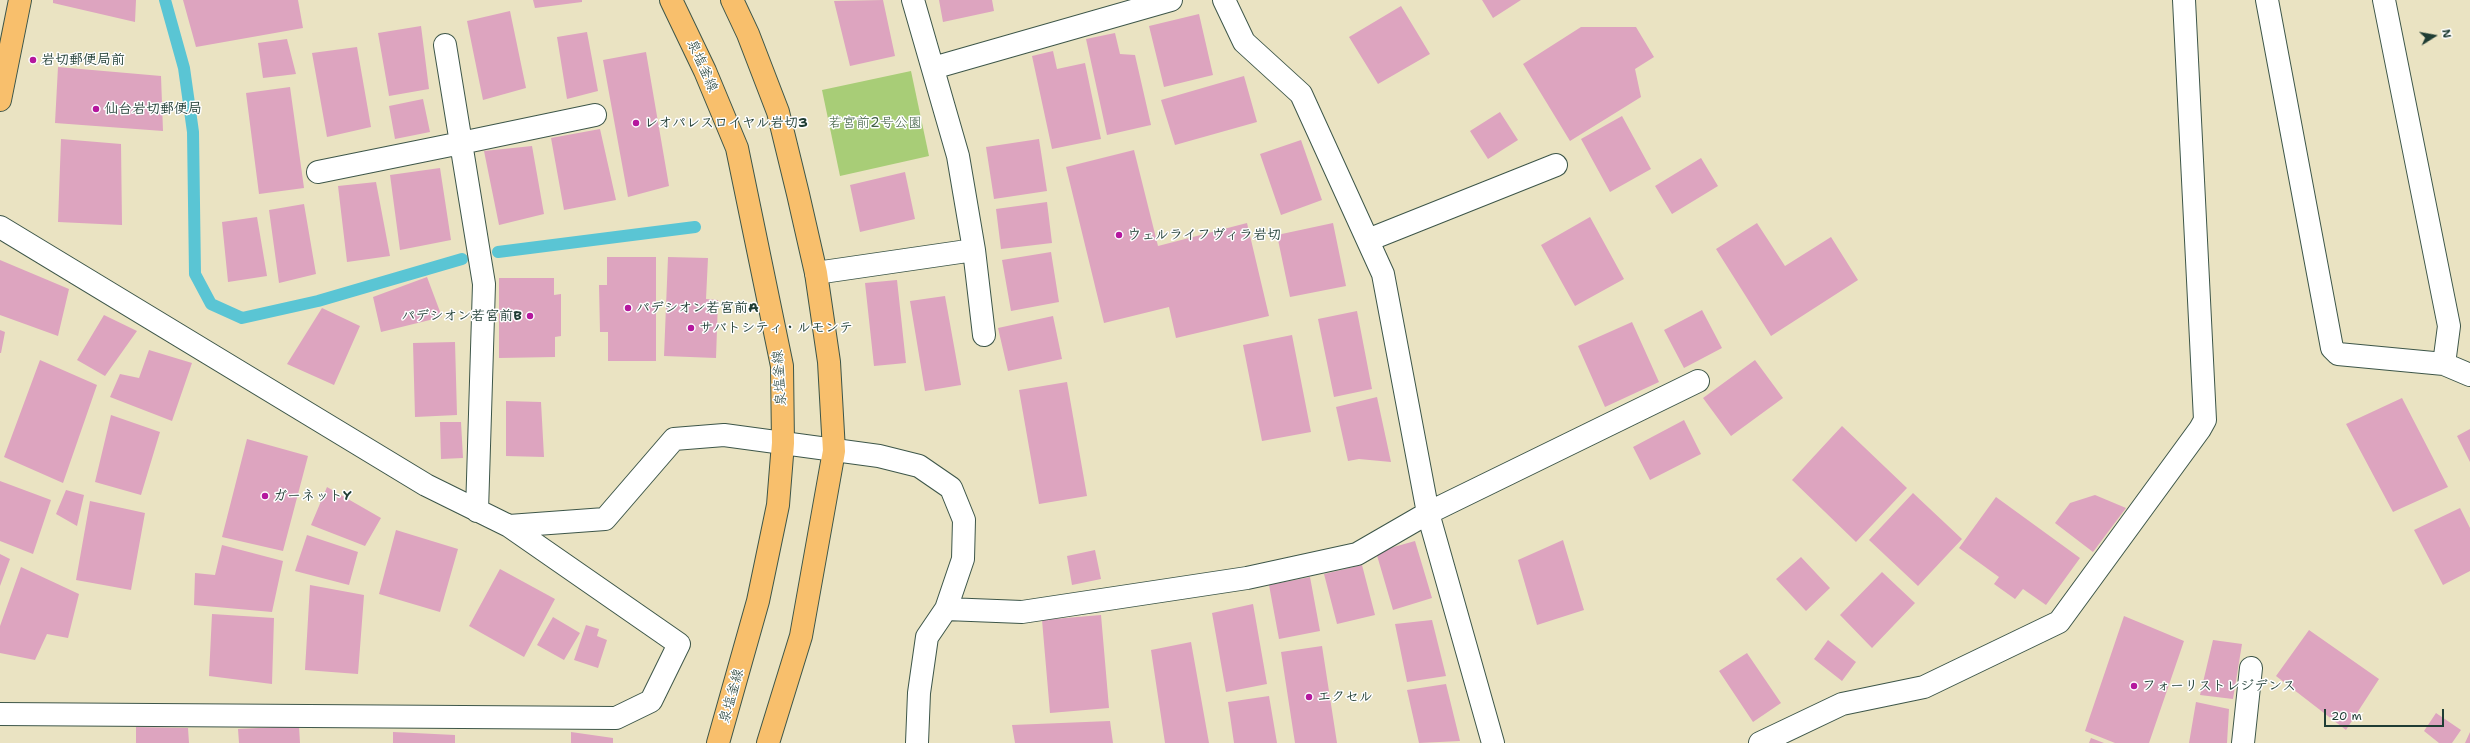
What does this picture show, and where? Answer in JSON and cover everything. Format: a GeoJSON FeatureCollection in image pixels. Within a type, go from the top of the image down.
{"type":"FeatureCollection","features":[{"type":"Feature","properties":{"kind":"main road"},"geometry":{"type":"LineString","coordinates":[[0,100],[20,0]]}},
{"type":"Feature","properties":{"kind":"main road","name":"泉塩釜線"},"geometry":{"type":"LineString","coordinates":[[671,0],[705,71],[737,148],[782,366],[783,443],[778,505],[758,601],[718,743]]}},
{"type":"Feature","properties":{"kind":"main road"},"geometry":{"type":"LineString","coordinates":[[732,0],[748,34],[778,112],[816,272],[829,362],[834,451],[802,636],[768,743]]}},
{"type":"Feature","properties":{"kind":"street"},"geometry":{"type":"LineString","coordinates":[[913,0],[958,156],[974,250],[984,335]]}},
{"type":"Feature","properties":{"kind":"street"},"geometry":{"type":"LineString","coordinates":[[933,68],[1171,0]]}},
{"type":"Feature","properties":{"kind":"street"},"geometry":{"type":"LineString","coordinates":[[1224,0],[1244,42],[1301,94],[1383,274],[1428,513],[1493,743]]}},
{"type":"Feature","properties":{"kind":"street"},"geometry":{"type":"LineString","coordinates":[[1760,743],[1842,704],[1924,687],[2059,622],[2200,429],[2205,420],[2184,0]]}},
{"type":"Feature","properties":{"kind":"street"},"geometry":{"type":"LineString","coordinates":[[2267,0],[2332,348],[2338,354],[2444,364],[2470,375]]}},
{"type":"Feature","properties":{"kind":"street"},"geometry":{"type":"LineString","coordinates":[[2384,0],[2449,326],[2444,364]]}},
{"type":"Feature","properties":{"kind":"street"},"geometry":{"type":"LineString","coordinates":[[445,45],[484,284],[477,511]]}},
{"type":"Feature","properties":{"kind":"street"},"geometry":{"type":"LineString","coordinates":[[318,172],[595,115]]}},
{"type":"Feature","properties":{"kind":"street"},"geometry":{"type":"LineString","coordinates":[[1368,240],[1556,165]]}},
{"type":"Feature","properties":{"kind":"street"},"geometry":{"type":"LineString","coordinates":[[0,227],[426,485],[509,526],[679,644],[651,701],[616,718],[0,714]]}},
{"type":"Feature","properties":{"kind":"street"},"geometry":{"type":"LineString","coordinates":[[816,272],[974,250]]}},
{"type":"Feature","properties":{"kind":"street"},"geometry":{"type":"LineString","coordinates":[[946,609],[1022,612],[1247,578],[1357,554],[1428,513],[1698,381]]}},
{"type":"Feature","properties":{"kind":"street"},"geometry":{"type":"LineString","coordinates":[[509,526],[605,519],[674,439],[724,435],[879,456],[919,466],[951,488],[964,520],[962,559],[946,609],[927,637],[918,693],[917,743]]}},
{"type":"Feature","properties":{"kind":"street"},"geometry":{"type":"LineString","coordinates":[[2243,743],[2251,668]]}},
{"type":"Feature","properties":{"kind":"green space","name":"若宮前2号公園"},"geometry":{"type":"Polygon","coordinates":[[[911,71],[929,156],[840,176],[822,90],[911,71]]]}},
{"type":"Feature","properties":{"kind":"building"},"geometry":{"type":"Polygon","coordinates":[[[53,0],[136,0],[135,22],[53,3],[53,0]]]}},
{"type":"Feature","properties":{"kind":"building"},"geometry":{"type":"Polygon","coordinates":[[[183,0],[298,0],[303,28],[196,47],[183,0]]]}},
{"type":"Feature","properties":{"kind":"building"},"geometry":{"type":"Polygon","coordinates":[[[533,0],[582,0],[582,2],[535,8],[533,0]]]}},
{"type":"Feature","properties":{"kind":"building"},"geometry":{"type":"Polygon","coordinates":[[[883,0],[895,56],[850,66],[834,1],[883,0]]]}},
{"type":"Feature","properties":{"kind":"building"},"geometry":{"type":"Polygon","coordinates":[[[939,0],[992,0],[994,11],[943,22],[939,0]]]}},
{"type":"Feature","properties":{"kind":"building"},"geometry":{"type":"Polygon","coordinates":[[[1482,0],[1521,0],[1493,18],[1482,0]]]}},
{"type":"Feature","properties":{"kind":"building"},"geometry":{"type":"Polygon","coordinates":[[[1401,6],[1430,54],[1378,84],[1349,37],[1401,6]]]}},
{"type":"Feature","properties":{"kind":"building"},"geometry":{"type":"Polygon","coordinates":[[[510,11],[526,88],[483,100],[467,21],[510,11]]]}},
{"type":"Feature","properties":{"kind":"building"},"geometry":{"type":"Polygon","coordinates":[[[1199,14],[1213,75],[1164,87],[1149,26],[1199,14]]]}},
{"type":"Feature","properties":{"kind":"building"},"geometry":{"type":"Polygon","coordinates":[[[421,26],[429,89],[389,96],[378,33],[421,26]]]}},
{"type":"Feature","properties":{"kind":"building"},"geometry":{"type":"Polygon","coordinates":[[[1581,27],[1636,27],[1654,57],[1635,69],[1641,97],[1570,141],[1523,64],[1581,27]]]}},
{"type":"Feature","properties":{"kind":"building"},"geometry":{"type":"Polygon","coordinates":[[[587,32],[598,91],[567,99],[557,37],[587,32]]]}},
{"type":"Feature","properties":{"kind":"building"},"geometry":{"type":"Polygon","coordinates":[[[1115,33],[1120,54],[1135,55],[1151,125],[1107,135],[1086,39],[1115,33]]]}},
{"type":"Feature","properties":{"kind":"building"},"geometry":{"type":"Polygon","coordinates":[[[287,39],[296,74],[263,78],[258,43],[287,39]]]}},
{"type":"Feature","properties":{"kind":"building"},"geometry":{"type":"Polygon","coordinates":[[[357,47],[371,127],[327,137],[312,53],[357,47]]]}},
{"type":"Feature","properties":{"kind":"building"},"geometry":{"type":"Polygon","coordinates":[[[1053,51],[1057,69],[1085,63],[1101,139],[1052,149],[1032,56],[1053,51]]]}},
{"type":"Feature","properties":{"kind":"building","name":"レオパレスロイヤル岩切3"},"geometry":{"type":"Polygon","coordinates":[[[646,52],[669,186],[628,197],[603,60],[646,52]]]}},
{"type":"Feature","properties":{"kind":"building"},"geometry":{"type":"Polygon","coordinates":[[[58,67],[161,76],[163,131],[55,123],[58,67]]]}},
{"type":"Feature","properties":{"kind":"building"},"geometry":{"type":"Polygon","coordinates":[[[1244,76],[1257,122],[1175,145],[1161,100],[1244,76]]]}},
{"type":"Feature","properties":{"kind":"building"},"geometry":{"type":"Polygon","coordinates":[[[290,87],[304,188],[259,194],[246,93],[290,87]]]}},
{"type":"Feature","properties":{"kind":"building"},"geometry":{"type":"Polygon","coordinates":[[[423,99],[430,132],[395,139],[389,106],[423,99]]]}},
{"type":"Feature","properties":{"kind":"building"},"geometry":{"type":"Polygon","coordinates":[[[1500,112],[1518,140],[1488,159],[1470,131],[1500,112]]]}},
{"type":"Feature","properties":{"kind":"building"},"geometry":{"type":"Polygon","coordinates":[[[1622,116],[1651,169],[1610,192],[1581,139],[1622,116]]]}},
{"type":"Feature","properties":{"kind":"building"},"geometry":{"type":"Polygon","coordinates":[[[600,129],[616,200],[564,210],[551,138],[600,129]]]}},
{"type":"Feature","properties":{"kind":"building"},"geometry":{"type":"Polygon","coordinates":[[[61,139],[121,144],[122,225],[58,222],[61,139]]]}},
{"type":"Feature","properties":{"kind":"building"},"geometry":{"type":"Polygon","coordinates":[[[1039,139],[1047,191],[994,199],[986,147],[1039,139]]]}},
{"type":"Feature","properties":{"kind":"building"},"geometry":{"type":"Polygon","coordinates":[[[1301,140],[1322,200],[1281,215],[1260,154],[1301,140]]]}},
{"type":"Feature","properties":{"kind":"building"},"geometry":{"type":"Polygon","coordinates":[[[532,146],[544,214],[499,225],[484,151],[532,146]]]}},
{"type":"Feature","properties":{"kind":"building","name":"ウェルライフヴィラ岩切"},"geometry":{"type":"Polygon","coordinates":[[[1134,150],[1158,246],[1247,223],[1269,316],[1176,338],[1169,307],[1104,323],[1066,167],[1134,150]]]}},
{"type":"Feature","properties":{"kind":"building"},"geometry":{"type":"Polygon","coordinates":[[[1701,158],[1718,186],[1672,214],[1655,186],[1701,158]]]}},
{"type":"Feature","properties":{"kind":"building"},"geometry":{"type":"Polygon","coordinates":[[[440,168],[451,240],[400,250],[390,175],[440,168]]]}},
{"type":"Feature","properties":{"kind":"building"},"geometry":{"type":"Polygon","coordinates":[[[905,172],[915,219],[860,232],[850,185],[905,172]]]}},
{"type":"Feature","properties":{"kind":"building"},"geometry":{"type":"Polygon","coordinates":[[[376,182],[390,256],[347,262],[338,186],[376,182]]]}},
{"type":"Feature","properties":{"kind":"building"},"geometry":{"type":"Polygon","coordinates":[[[1047,202],[1052,243],[1001,249],[996,209],[1047,202]]]}},
{"type":"Feature","properties":{"kind":"building"},"geometry":{"type":"Polygon","coordinates":[[[304,204],[316,274],[279,283],[269,210],[304,204]]]}},
{"type":"Feature","properties":{"kind":"building"},"geometry":{"type":"Polygon","coordinates":[[[257,217],[267,276],[228,282],[222,222],[257,217]]]}},
{"type":"Feature","properties":{"kind":"building"},"geometry":{"type":"Polygon","coordinates":[[[1590,217],[1624,279],[1575,306],[1541,245],[1590,217]]]}},
{"type":"Feature","properties":{"kind":"building"},"geometry":{"type":"Polygon","coordinates":[[[1333,223],[1346,286],[1290,297],[1277,235],[1333,223]]]}},
{"type":"Feature","properties":{"kind":"building"},"geometry":{"type":"Polygon","coordinates":[[[1757,223],[1785,266],[1831,237],[1858,280],[1771,336],[1716,249],[1757,223]]]}},
{"type":"Feature","properties":{"kind":"building"},"geometry":{"type":"Polygon","coordinates":[[[1051,252],[1059,302],[1011,311],[1002,260],[1051,252]]]}},
{"type":"Feature","properties":{"kind":"building","name":"パデシオン若宮前A"},"geometry":{"type":"Polygon","coordinates":[[[607,257],[656,257],[656,361],[608,361],[608,332],[600,332],[599,285],[607,285],[607,257]]]}},
{"type":"Feature","properties":{"kind":"building","name":"サバトシティ・ルモンテ"},"geometry":{"type":"Polygon","coordinates":[[[668,257],[708,258],[706,299],[718,300],[716,358],[664,356],[668,257]]]}},
{"type":"Feature","properties":{"kind":"building"},"geometry":{"type":"Polygon","coordinates":[[[0,260],[69,289],[58,336],[0,315],[0,260]]]}},
{"type":"Feature","properties":{"kind":"building"},"geometry":{"type":"Polygon","coordinates":[[[427,277],[442,317],[381,332],[373,297],[427,277]]]}},
{"type":"Feature","properties":{"kind":"building","name":"パデシオン若宮前B"},"geometry":{"type":"Polygon","coordinates":[[[499,278],[554,278],[554,295],[561,294],[561,336],[555,337],[555,357],[499,358],[499,278]]]}},
{"type":"Feature","properties":{"kind":"building"},"geometry":{"type":"Polygon","coordinates":[[[897,280],[906,363],[874,366],[865,283],[897,280]]]}},
{"type":"Feature","properties":{"kind":"building"},"geometry":{"type":"Polygon","coordinates":[[[945,296],[961,385],[925,391],[910,301],[945,296]]]}},
{"type":"Feature","properties":{"kind":"building"},"geometry":{"type":"Polygon","coordinates":[[[322,308],[360,326],[334,385],[287,364],[322,308]]]}},
{"type":"Feature","properties":{"kind":"building"},"geometry":{"type":"Polygon","coordinates":[[[1702,310],[1722,348],[1684,368],[1664,330],[1702,310]]]}},
{"type":"Feature","properties":{"kind":"building"},"geometry":{"type":"Polygon","coordinates":[[[1357,311],[1372,389],[1334,397],[1318,319],[1357,311]]]}},
{"type":"Feature","properties":{"kind":"building"},"geometry":{"type":"Polygon","coordinates":[[[104,315],[137,331],[105,376],[77,360],[104,315]]]}},
{"type":"Feature","properties":{"kind":"building"},"geometry":{"type":"Polygon","coordinates":[[[1053,316],[1062,359],[1008,371],[998,328],[1053,316]]]}},
{"type":"Feature","properties":{"kind":"building"},"geometry":{"type":"Polygon","coordinates":[[[1632,322],[1659,382],[1605,407],[1578,346],[1632,322]]]}},
{"type":"Feature","properties":{"kind":"building"},"geometry":{"type":"Polygon","coordinates":[[[0,330],[5,332],[1,353],[0,353],[0,330]]]}},
{"type":"Feature","properties":{"kind":"building"},"geometry":{"type":"Polygon","coordinates":[[[1292,335],[1311,432],[1262,441],[1243,345],[1292,335]]]}},
{"type":"Feature","properties":{"kind":"building"},"geometry":{"type":"Polygon","coordinates":[[[455,342],[457,415],[415,417],[413,343],[455,342]]]}},
{"type":"Feature","properties":{"kind":"building"},"geometry":{"type":"Polygon","coordinates":[[[149,350],[192,363],[172,421],[110,397],[120,374],[139,378],[149,350]]]}},
{"type":"Feature","properties":{"kind":"building"},"geometry":{"type":"Polygon","coordinates":[[[40,360],[97,385],[63,483],[4,457],[40,360]]]}},
{"type":"Feature","properties":{"kind":"building"},"geometry":{"type":"Polygon","coordinates":[[[1755,360],[1783,398],[1731,436],[1703,398],[1755,360]]]}},
{"type":"Feature","properties":{"kind":"building"},"geometry":{"type":"Polygon","coordinates":[[[1067,382],[1087,496],[1039,504],[1019,390],[1067,382]]]}},
{"type":"Feature","properties":{"kind":"building"},"geometry":{"type":"Polygon","coordinates":[[[1377,397],[1391,462],[1359,459],[1348,461],[1336,407],[1377,397]]]}},
{"type":"Feature","properties":{"kind":"building"},"geometry":{"type":"Polygon","coordinates":[[[2402,398],[2448,487],[2393,512],[2346,424],[2402,398]]]}},
{"type":"Feature","properties":{"kind":"building"},"geometry":{"type":"Polygon","coordinates":[[[506,401],[541,402],[544,457],[506,456],[506,401]]]}},
{"type":"Feature","properties":{"kind":"building"},"geometry":{"type":"Polygon","coordinates":[[[111,415],[160,432],[141,495],[95,482],[111,415]]]}},
{"type":"Feature","properties":{"kind":"building"},"geometry":{"type":"Polygon","coordinates":[[[1684,420],[1701,454],[1650,480],[1633,447],[1684,420]]]}},
{"type":"Feature","properties":{"kind":"building"},"geometry":{"type":"Polygon","coordinates":[[[440,422],[461,422],[463,458],[441,459],[440,422]]]}},
{"type":"Feature","properties":{"kind":"building"},"geometry":{"type":"Polygon","coordinates":[[[1842,426],[1907,488],[1856,542],[1792,480],[1842,426]]]}},
{"type":"Feature","properties":{"kind":"building"},"geometry":{"type":"Polygon","coordinates":[[[2470,429],[2470,462],[2457,436],[2470,429]]]}},
{"type":"Feature","properties":{"kind":"building","name":"ガーネットY"},"geometry":{"type":"Polygon","coordinates":[[[247,439],[308,456],[283,551],[222,537],[247,439]]]}},
{"type":"Feature","properties":{"kind":"building"},"geometry":{"type":"Polygon","coordinates":[[[0,481],[51,500],[33,554],[0,541],[0,481]]]}},
{"type":"Feature","properties":{"kind":"building"},"geometry":{"type":"Polygon","coordinates":[[[327,487],[381,518],[365,546],[311,525],[327,487]]]}},
{"type":"Feature","properties":{"kind":"building"},"geometry":{"type":"Polygon","coordinates":[[[66,490],[84,495],[77,526],[56,514],[66,490]]]}},
{"type":"Feature","properties":{"kind":"building"},"geometry":{"type":"Polygon","coordinates":[[[1913,493],[1962,539],[1918,586],[1869,540],[1913,493]]]}},
{"type":"Feature","properties":{"kind":"building"},"geometry":{"type":"Polygon","coordinates":[[[2095,495],[2126,508],[2093,552],[2055,523],[2070,503],[2095,495]]]}},
{"type":"Feature","properties":{"kind":"building"},"geometry":{"type":"Polygon","coordinates":[[[1996,497],[2080,558],[2046,605],[2023,589],[2015,599],[1994,584],[1999,577],[1959,548],[1996,497]]]}},
{"type":"Feature","properties":{"kind":"building"},"geometry":{"type":"Polygon","coordinates":[[[90,501],[145,513],[131,590],[76,580],[90,501]]]}},
{"type":"Feature","properties":{"kind":"building"},"geometry":{"type":"Polygon","coordinates":[[[2460,508],[2470,528],[2470,571],[2443,585],[2414,530],[2460,508]]]}},
{"type":"Feature","properties":{"kind":"building"},"geometry":{"type":"Polygon","coordinates":[[[396,530],[458,549],[440,612],[379,594],[396,530]]]}},
{"type":"Feature","properties":{"kind":"building"},"geometry":{"type":"Polygon","coordinates":[[[307,535],[358,552],[349,585],[295,571],[307,535]]]}},
{"type":"Feature","properties":{"kind":"building"},"geometry":{"type":"Polygon","coordinates":[[[1563,540],[1584,610],[1537,625],[1518,560],[1563,540]]]}},
{"type":"Feature","properties":{"kind":"building"},"geometry":{"type":"Polygon","coordinates":[[[1415,541],[1432,598],[1393,610],[1376,552],[1415,541]]]}},
{"type":"Feature","properties":{"kind":"building"},"geometry":{"type":"Polygon","coordinates":[[[222,545],[283,561],[272,612],[194,605],[195,573],[215,575],[222,545]]]}},
{"type":"Feature","properties":{"kind":"building"},"geometry":{"type":"Polygon","coordinates":[[[1095,550],[1101,579],[1072,585],[1067,556],[1095,550]]]}},
{"type":"Feature","properties":{"kind":"building"},"geometry":{"type":"Polygon","coordinates":[[[0,554],[10,559],[0,586],[0,554]]]}},
{"type":"Feature","properties":{"kind":"building"},"geometry":{"type":"Polygon","coordinates":[[[1801,557],[1830,588],[1806,611],[1776,579],[1801,557]]]}},
{"type":"Feature","properties":{"kind":"building"},"geometry":{"type":"Polygon","coordinates":[[[1362,565],[1375,615],[1337,624],[1324,574],[1362,565]]]}},
{"type":"Feature","properties":{"kind":"building"},"geometry":{"type":"Polygon","coordinates":[[[21,567],[79,594],[68,638],[47,634],[35,660],[0,653],[0,626],[21,567]]]}},
{"type":"Feature","properties":{"kind":"building"},"geometry":{"type":"Polygon","coordinates":[[[500,569],[555,599],[524,657],[469,626],[500,569]]]}},
{"type":"Feature","properties":{"kind":"building"},"geometry":{"type":"Polygon","coordinates":[[[1882,572],[1915,603],[1872,648],[1840,615],[1882,572]]]}},
{"type":"Feature","properties":{"kind":"building"},"geometry":{"type":"Polygon","coordinates":[[[1310,577],[1320,631],[1279,639],[1269,585],[1310,577]]]}},
{"type":"Feature","properties":{"kind":"building"},"geometry":{"type":"Polygon","coordinates":[[[310,585],[364,595],[358,674],[305,670],[310,585]]]}},
{"type":"Feature","properties":{"kind":"building"},"geometry":{"type":"Polygon","coordinates":[[[1253,604],[1267,684],[1226,692],[1212,613],[1253,604]]]}},
{"type":"Feature","properties":{"kind":"building"},"geometry":{"type":"Polygon","coordinates":[[[212,614],[274,618],[272,684],[209,676],[212,614]]]}},
{"type":"Feature","properties":{"kind":"building"},"geometry":{"type":"Polygon","coordinates":[[[1101,615],[1109,708],[1050,713],[1042,620],[1101,615]]]}},
{"type":"Feature","properties":{"kind":"building","name":"フォーリストレジデンス"},"geometry":{"type":"Polygon","coordinates":[[[2124,616],[2184,641],[2149,743],[2115,743],[2085,731],[2124,616]]]}},
{"type":"Feature","properties":{"kind":"building"},"geometry":{"type":"Polygon","coordinates":[[[553,617],[580,633],[564,660],[537,645],[553,617]]]}},
{"type":"Feature","properties":{"kind":"building"},"geometry":{"type":"Polygon","coordinates":[[[1432,620],[1446,676],[1407,682],[1395,624],[1432,620]]]}},
{"type":"Feature","properties":{"kind":"building"},"geometry":{"type":"Polygon","coordinates":[[[586,625],[599,629],[597,636],[607,640],[598,668],[574,660],[586,625]]]}},
{"type":"Feature","properties":{"kind":"building"},"geometry":{"type":"Polygon","coordinates":[[[2309,630],[2379,679],[2346,730],[2276,676],[2309,630]]]}},
{"type":"Feature","properties":{"kind":"building"},"geometry":{"type":"Polygon","coordinates":[[[1828,640],[1856,662],[1842,681],[1814,659],[1828,640]]]}},
{"type":"Feature","properties":{"kind":"building"},"geometry":{"type":"Polygon","coordinates":[[[2213,640],[2242,644],[2233,699],[2200,695],[2213,640]]]}},
{"type":"Feature","properties":{"kind":"building"},"geometry":{"type":"Polygon","coordinates":[[[1191,642],[1209,743],[1165,743],[1151,650],[1191,642]]]}},
{"type":"Feature","properties":{"kind":"building","name":"エクセル"},"geometry":{"type":"Polygon","coordinates":[[[1322,646],[1337,743],[1295,743],[1281,652],[1322,646]]]}},
{"type":"Feature","properties":{"kind":"building"},"geometry":{"type":"Polygon","coordinates":[[[1747,653],[1781,703],[1753,722],[1719,671],[1747,653]]]}},
{"type":"Feature","properties":{"kind":"building"},"geometry":{"type":"Polygon","coordinates":[[[1446,684],[1460,741],[1419,743],[1407,690],[1446,684]]]}},
{"type":"Feature","properties":{"kind":"building"},"geometry":{"type":"Polygon","coordinates":[[[1269,696],[1277,743],[1234,743],[1228,702],[1269,696]]]}},
{"type":"Feature","properties":{"kind":"building"},"geometry":{"type":"Polygon","coordinates":[[[2196,702],[2229,709],[2227,743],[2189,743],[2196,702]]]}},
{"type":"Feature","properties":{"kind":"building"},"geometry":{"type":"Polygon","coordinates":[[[2436,713],[2461,730],[2452,743],[2439,743],[2424,731],[2436,713]]]}},
{"type":"Feature","properties":{"kind":"building"},"geometry":{"type":"Polygon","coordinates":[[[1110,721],[1113,743],[1015,743],[1012,725],[1110,721]]]}},
{"type":"Feature","properties":{"kind":"building"},"geometry":{"type":"Polygon","coordinates":[[[299,726],[300,743],[239,743],[238,729],[299,726]]]}},
{"type":"Feature","properties":{"kind":"building"},"geometry":{"type":"Polygon","coordinates":[[[136,727],[188,728],[189,743],[136,743],[136,727]]]}},
{"type":"Feature","properties":{"kind":"building"},"geometry":{"type":"Polygon","coordinates":[[[393,732],[455,735],[455,743],[393,743],[393,732]]]}},
{"type":"Feature","properties":{"kind":"building"},"geometry":{"type":"Polygon","coordinates":[[[571,732],[613,738],[613,743],[571,743],[571,732]]]}},
{"type":"Feature","properties":{"kind":"building"},"geometry":{"type":"Polygon","coordinates":[[[2470,732],[2470,743],[2465,743],[2470,732]]]}},
{"type":"Feature","properties":{"kind":"building"},"geometry":{"type":"Polygon","coordinates":[[[2091,738],[2104,743],[2089,743],[2091,738]]]}},
{"type":"Feature","properties":{"kind":"waterway"},"geometry":{"type":"LineString","coordinates":[[165,0],[184,68],[193,132],[195,274],[211,304],[242,318],[318,301],[462,259]]}},
{"type":"Feature","properties":{"kind":"waterway"},"geometry":{"type":"LineString","coordinates":[[498,252],[695,227]]}},
{"type":"Feature","properties":{"kind":"place","name":"岩切郵便局前"},"geometry":{"type":"Point","coordinates":[33,60]}},
{"type":"Feature","properties":{"kind":"place","name":"仙台岩切郵便局"},"geometry":{"type":"Point","coordinates":[96,109]}},
{"type":"Feature","properties":{"kind":"place","name":"レオパレスロイヤル岩切3"},"geometry":{"type":"Point","coordinates":[636,123]}},
{"type":"Feature","properties":{"kind":"place","name":"ウェルライフヴィラ岩切"},"geometry":{"type":"Point","coordinates":[1119,235]}},
{"type":"Feature","properties":{"kind":"place","name":"パデシオン若宮前A"},"geometry":{"type":"Point","coordinates":[628,308]}},
{"type":"Feature","properties":{"kind":"place","name":"パデシオン若宮前B"},"geometry":{"type":"Point","coordinates":[530,316]}},
{"type":"Feature","properties":{"kind":"place","name":"サバトシティ・ルモンテ"},"geometry":{"type":"Point","coordinates":[691,328]}},
{"type":"Feature","properties":{"kind":"place","name":"ガーネットY"},"geometry":{"type":"Point","coordinates":[265,496]}},
{"type":"Feature","properties":{"kind":"place","name":"フォーリストレジデンス"},"geometry":{"type":"Point","coordinates":[2134,686]}},
{"type":"Feature","properties":{"kind":"place","name":"エクセル"},"geometry":{"type":"Point","coordinates":[1309,697]}}]}
